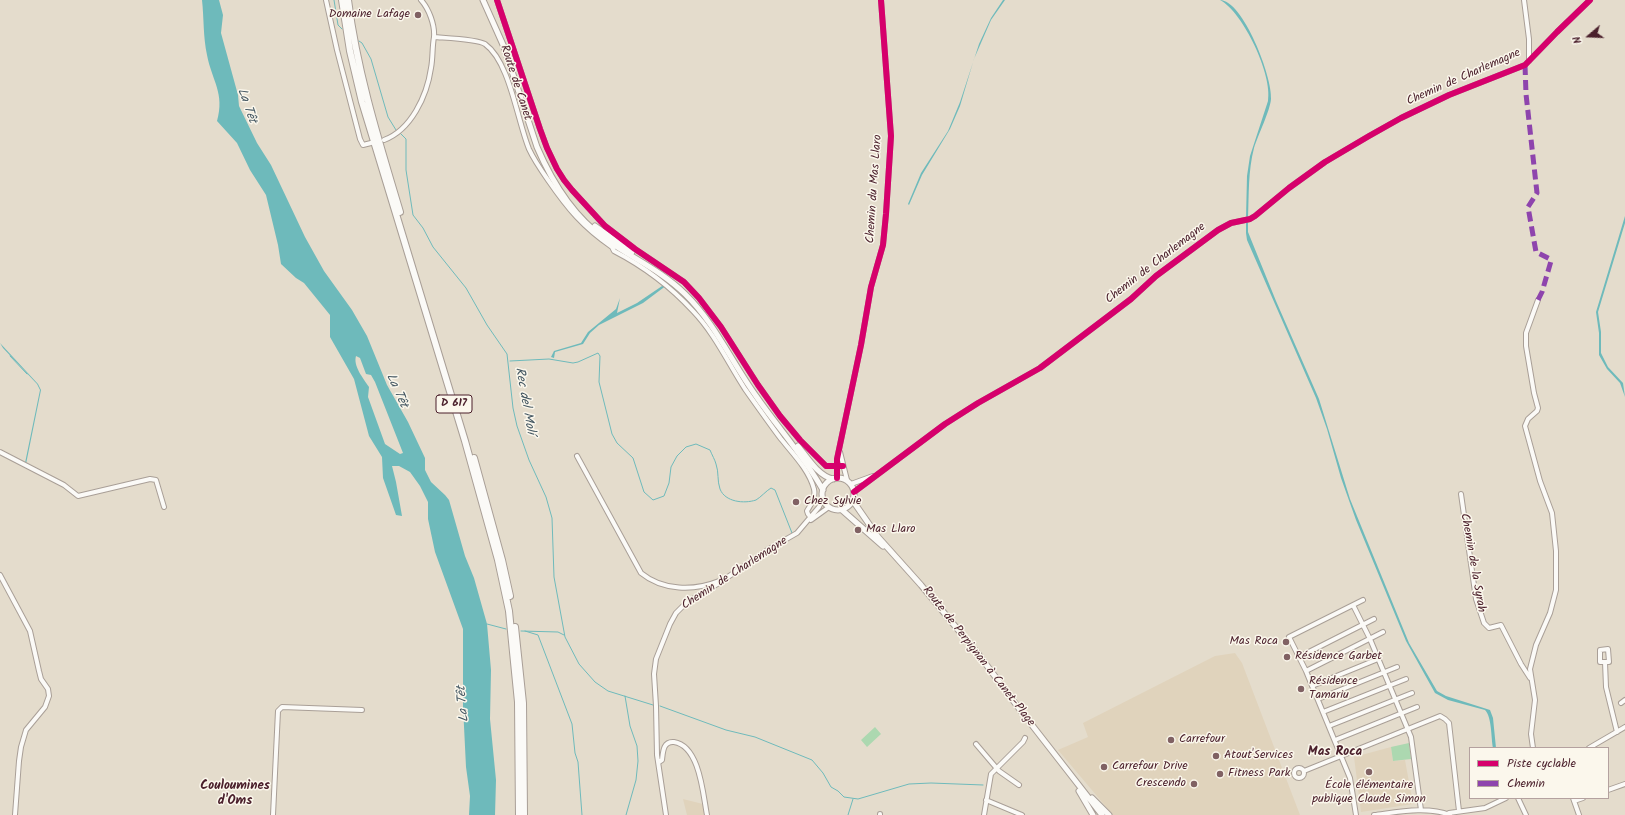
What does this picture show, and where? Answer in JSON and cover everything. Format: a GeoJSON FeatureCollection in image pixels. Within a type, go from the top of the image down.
{"type":"FeatureCollection","features":[{"type":"Feature","properties":{"kind":"highway","name":"D 617"},"geometry":{"type":"LineString","coordinates":[[342,0],[350,51],[362,102],[465,441],[500,568],[510,618],[518,702],[519,815]]}},
{"type":"Feature","properties":{"kind":"highway","name":"D 617"},"geometry":{"type":"LineString","coordinates":[[348,0],[358,59],[369,106],[482,484],[505,572],[515,627],[522,691],[524,740],[524,815]]}},
{"type":"Feature","properties":{"kind":"main road","name":"Route de Canet"},"geometry":{"type":"LineString","coordinates":[[484,0],[504,47],[537,147],[561,192],[582,218],[613,246],[662,275],[685,293],[716,333],[756,398],[811,469],[822,490]]}},
{"type":"Feature","properties":{"kind":"main road","name":"Route de Canet"},"geometry":{"type":"LineString","coordinates":[[484,0],[507,47],[540,147],[552,172],[564,191],[596,227],[663,272],[699,305],[718,331],[746,378],[780,425],[827,478],[835,478]]}},
{"type":"Feature","properties":{"kind":"main road"},"geometry":{"type":"LineString","coordinates":[[835,478],[849,482],[854,492],[853,501],[842,510],[829,507],[823,498],[822,490],[826,483],[835,478]]}},
{"type":"Feature","properties":{"kind":"main road","name":"Route de Perpignan à Canet-Plage"},"geometry":{"type":"LineString","coordinates":[[853,501],[878,537],[921,585],[979,655],[1101,815]]}},
{"type":"Feature","properties":{"kind":"main road","name":"Route de Perpignan à Canet-Plage"},"geometry":{"type":"LineString","coordinates":[[842,510],[895,558],[930,599],[982,663],[1079,790],[1101,815]]}},
{"type":"Feature","properties":{"kind":"main road"},"geometry":{"type":"LineString","coordinates":[[1070,774],[1109,815]]}},
{"type":"Feature","properties":{"kind":"main road"},"geometry":{"type":"LineString","coordinates":[[1079,790],[1093,815]]}},
{"type":"Feature","properties":{"kind":"street"},"geometry":{"type":"LineString","coordinates":[[326,0],[333,36],[360,139],[363,145],[371,144]]}},
{"type":"Feature","properties":{"kind":"street"},"geometry":{"type":"LineString","coordinates":[[384,140],[394,136],[403,129],[422,99],[430,74],[434,31],[426,7],[421,0]]}},
{"type":"Feature","properties":{"kind":"street"},"geometry":{"type":"LineString","coordinates":[[497,0],[547,148],[564,180],[605,226],[684,282],[694,292],[721,327],[766,398],[800,440],[826,466],[843,466]]}},
{"type":"Feature","properties":{"kind":"street","name":"Chemin du Mas Llaro"},"geometry":{"type":"LineString","coordinates":[[835,478],[838,466],[837,459],[861,345],[871,287],[883,245],[886,214],[891,136],[880,0]]}},
{"type":"Feature","properties":{"kind":"street"},"geometry":{"type":"LineString","coordinates":[[1524,0],[1529,39],[1529,62]]}},
{"type":"Feature","properties":{"kind":"street","name":"Chemin de Charlemagne"},"geometry":{"type":"LineString","coordinates":[[854,492],[945,424],[978,403],[1040,368],[1131,299],[1156,276],[1218,230],[1231,223],[1247,220],[1325,162],[1401,118],[1449,95],[1524,66],[1556,32],[1590,0]]}},
{"type":"Feature","properties":{"kind":"street"},"geometry":{"type":"LineString","coordinates":[[434,37],[484,43],[496,56],[505,73],[522,131],[532,156],[570,210],[584,226],[613,246],[614,251],[639,265],[667,287],[694,312],[704,324],[725,355],[745,389],[803,467],[814,490],[813,502],[807,511],[812,518]]}},
{"type":"Feature","properties":{"kind":"street"},"geometry":{"type":"LineString","coordinates":[[1533,747],[1531,734],[1535,700],[1531,678],[1531,661],[1551,609],[1557,583],[1556,551],[1552,513],[1540,481],[1525,426],[1528,419],[1538,408],[1526,346],[1526,333],[1538,300]]}},
{"type":"Feature","properties":{"kind":"street"},"geometry":{"type":"LineString","coordinates":[[840,448],[843,466],[849,482]]}},
{"type":"Feature","properties":{"kind":"street"},"geometry":{"type":"LineString","coordinates":[[0,452],[64,485],[78,496],[150,479],[156,480],[164,507]]}},
{"type":"Feature","properties":{"kind":"street"},"geometry":{"type":"LineString","coordinates":[[577,456],[641,573],[649,580],[668,586],[692,588],[712,584],[727,578]]}},
{"type":"Feature","properties":{"kind":"street","name":"Chemin de Charlemagne"},"geometry":{"type":"LineString","coordinates":[[849,482],[869,478],[882,471]]}},
{"type":"Feature","properties":{"kind":"street","name":"Chemin de la Syrah"},"geometry":{"type":"LineString","coordinates":[[1461,494],[1476,599],[1484,623],[1489,628],[1500,625],[1521,664],[1531,678]]}},
{"type":"Feature","properties":{"kind":"street","name":"Chemin de Charlemagne"},"geometry":{"type":"LineString","coordinates":[[812,518],[823,498]]}},
{"type":"Feature","properties":{"kind":"street","name":"Chemin de Charlemagne"},"geometry":{"type":"LineString","coordinates":[[666,815],[659,762],[654,674],[658,653],[670,624],[676,613],[686,603],[727,578],[769,549],[798,533],[812,518],[829,507]]}},
{"type":"Feature","properties":{"kind":"street"},"geometry":{"type":"LineString","coordinates":[[0,575],[30,631],[40,675],[48,689],[49,696],[45,707],[26,730],[21,747],[18,761],[15,815]]}},
{"type":"Feature","properties":{"kind":"street"},"geometry":{"type":"LineString","coordinates":[[1356,815],[1350,778],[1324,712],[1289,637],[1363,600]]}},
{"type":"Feature","properties":{"kind":"street"},"geometry":{"type":"LineString","coordinates":[[1353,605],[1370,639],[1411,738],[1421,810]]}},
{"type":"Feature","properties":{"kind":"street"},"geometry":{"type":"LineString","coordinates":[[1299,657],[1374,619]]}},
{"type":"Feature","properties":{"kind":"street"},"geometry":{"type":"LineString","coordinates":[[1306,671],[1382,632]]}},
{"type":"Feature","properties":{"kind":"street"},"geometry":{"type":"LineString","coordinates":[[1312,686],[1378,659]]}},
{"type":"Feature","properties":{"kind":"street"},"geometry":{"type":"LineString","coordinates":[[1605,662],[1606,687],[1617,732]]}},
{"type":"Feature","properties":{"kind":"street"},"geometry":{"type":"LineString","coordinates":[[1318,699],[1397,667]]}},
{"type":"Feature","properties":{"kind":"street"},"geometry":{"type":"LineString","coordinates":[[1324,712],[1406,679]]}},
{"type":"Feature","properties":{"kind":"street"},"geometry":{"type":"LineString","coordinates":[[1329,726],[1412,693]]}},
{"type":"Feature","properties":{"kind":"street"},"geometry":{"type":"LineString","coordinates":[[1621,703],[1625,700]]}},
{"type":"Feature","properties":{"kind":"street"},"geometry":{"type":"LineString","coordinates":[[1334,740],[1417,706]]}},
{"type":"Feature","properties":{"kind":"street"},"geometry":{"type":"LineString","coordinates":[[273,815],[278,711],[282,707],[362,710]]}},
{"type":"Feature","properties":{"kind":"street"},"geometry":{"type":"LineString","coordinates":[[1304,771],[1440,716],[1449,723],[1457,814]]}},
{"type":"Feature","properties":{"kind":"street"},"geometry":{"type":"LineString","coordinates":[[1591,747],[1625,727]]}},
{"type":"Feature","properties":{"kind":"street"},"geometry":{"type":"LineString","coordinates":[[984,815],[991,774],[1023,742],[1025,738]]}},
{"type":"Feature","properties":{"kind":"street"},"geometry":{"type":"LineString","coordinates":[[659,762],[662,760],[664,746],[667,743],[677,743],[684,746],[688,750],[700,776],[707,815]]}},
{"type":"Feature","properties":{"kind":"street"},"geometry":{"type":"LineString","coordinates":[[976,744],[996,768],[1019,785]]}},
{"type":"Feature","properties":{"kind":"street"},"geometry":{"type":"LineString","coordinates":[[1609,788],[1625,784]]}},
{"type":"Feature","properties":{"kind":"street"},"geometry":{"type":"LineString","coordinates":[[1374,815],[1413,810],[1457,814],[1485,808],[1504,799]]}},
{"type":"Feature","properties":{"kind":"street"},"geometry":{"type":"LineString","coordinates":[[1518,799],[1526,815]]}},
{"type":"Feature","properties":{"kind":"street"},"geometry":{"type":"LineString","coordinates":[[986,800],[1022,815]]}},
{"type":"Feature","properties":{"kind":"street"},"geometry":{"type":"LineString","coordinates":[[1573,800],[1578,815]]}},
{"type":"Feature","properties":{"kind":"shaded area"},"geometry":{"type":"Polygon","coordinates":[[[1235,653],[1242,663],[1300,815],[1113,815],[1058,750],[1088,737],[1083,723],[1215,656],[1235,653]]]}},
{"type":"Feature","properties":{"kind":"shaded area"},"geometry":{"type":"Polygon","coordinates":[[[1391,747],[1393,761],[1405,760],[1413,804],[1361,812],[1354,757],[1391,747]]]}},
{"type":"Feature","properties":{"kind":"shaded area"},"geometry":{"type":"Polygon","coordinates":[[[683,799],[703,804],[705,815],[687,815],[683,799]]]}},
{"type":"Feature","properties":{"kind":"green space"},"geometry":{"type":"Polygon","coordinates":[[[875,727],[881,734],[867,747],[861,740],[875,727]]]}},
{"type":"Feature","properties":{"kind":"green space"},"geometry":{"type":"Polygon","coordinates":[[[1409,743],[1411,759],[1393,761],[1391,747],[1409,743]]]}},
{"type":"Feature","properties":{"kind":"water","name":"La Têt"},"geometry":{"type":"Polygon","coordinates":[[[202,0],[219,0],[223,15],[221,33],[238,95],[239,106],[257,143],[271,165],[305,237],[324,271],[352,310],[367,336],[387,385],[408,422],[425,458],[425,470],[431,482],[449,500],[487,624],[491,670],[490,719],[496,780],[495,815],[469,815],[470,796],[466,767],[463,706],[463,629],[435,552],[428,519],[428,502],[420,486],[410,472],[399,466],[392,466],[402,516],[396,515],[383,478],[382,457],[369,436],[354,379],[330,337],[330,315],[304,283],[296,278],[281,264],[266,195],[250,170],[237,143],[217,121],[220,103],[206,48],[202,0]],[[356,356],[356,364],[359,372],[369,387],[368,397],[385,444],[400,454],[403,453],[375,382],[371,375],[366,374],[360,358],[356,356]]]}},
{"type":"Feature","properties":{"kind":"water"},"geometry":{"type":"Polygon","coordinates":[[[1003,0],[1005,0],[991,20],[974,58],[991,18],[1003,0]]]}},
{"type":"Feature","properties":{"kind":"water"},"geometry":{"type":"Polygon","coordinates":[[[1220,0],[1229,3],[1247,26],[1262,58],[1270,89],[1270,104],[1252,157],[1249,183],[1248,218],[1246,218],[1247,176],[1250,156],[1268,101],[1268,90],[1266,76],[1261,61],[1247,30],[1229,7],[1220,0]]]}},
{"type":"Feature","properties":{"kind":"water"},"geometry":{"type":"Polygon","coordinates":[[[973,62],[960,106],[950,129],[922,175],[909,205],[908,204],[921,173],[948,131],[960,102],[973,62]]]}},
{"type":"Feature","properties":{"kind":"water"},"geometry":{"type":"Polygon","coordinates":[[[1625,216],[1625,223],[1598,312],[1601,332],[1601,353],[1608,367],[1623,383],[1625,397],[1620,383],[1607,369],[1599,355],[1599,333],[1596,312],[1625,216]]]}},
{"type":"Feature","properties":{"kind":"water"},"geometry":{"type":"Polygon","coordinates":[[[1248,220],[1248,232],[1276,301],[1319,399],[1350,499],[1409,643],[1437,691],[1446,696],[1490,710],[1493,718],[1496,747],[1493,747],[1489,717],[1485,710],[1448,700],[1435,693],[1406,641],[1356,520],[1316,398],[1247,240],[1246,221],[1248,220]]]}},
{"type":"Feature","properties":{"kind":"water"},"geometry":{"type":"Polygon","coordinates":[[[665,284],[667,285],[643,303],[599,325],[590,333],[583,344],[555,352],[554,358],[551,357],[554,351],[581,343],[588,332],[616,309],[620,298],[617,313],[637,303],[665,284]]]}},
{"type":"Feature","properties":{"kind":"water"},"geometry":{"type":"Polygon","coordinates":[[[0,343],[38,384],[41,390],[26,464],[40,390],[37,384],[0,343]]]}},
{"type":"Feature","properties":{"kind":"waterway","name":"Rec del Molí"},"geometry":{"type":"LineString","coordinates":[[334,0],[338,25],[342,29]]}},
{"type":"Feature","properties":{"kind":"waterway","name":"Rec del Molí"},"geometry":{"type":"LineString","coordinates":[[359,41],[362,43],[371,59],[388,117],[396,130]]}},
{"type":"Feature","properties":{"kind":"waterway","name":"Rec del Molí"},"geometry":{"type":"LineString","coordinates":[[400,133],[406,139],[406,170],[413,215],[423,228],[433,247],[466,288],[487,325],[507,354],[513,408],[517,426],[529,460],[546,497],[552,518],[554,577],[565,637],[579,664],[595,682],[608,691],[653,705]]}},
{"type":"Feature","properties":{"kind":"waterway"},"geometry":{"type":"LineString","coordinates":[[510,361],[549,359],[573,363],[598,353],[600,356],[599,382],[612,434],[617,443],[633,458],[644,492],[653,500],[664,496],[669,483],[671,467],[677,456],[686,447],[696,444],[710,450],[717,467],[720,489],[726,497],[735,501],[746,502],[756,500],[771,488],[775,490],[792,533]]}},
{"type":"Feature","properties":{"kind":"waterway"},"geometry":{"type":"LineString","coordinates":[[10,356],[27,374]]}},
{"type":"Feature","properties":{"kind":"waterway"},"geometry":{"type":"LineString","coordinates":[[487,624],[506,629]]}},
{"type":"Feature","properties":{"kind":"waterway"},"geometry":{"type":"LineString","coordinates":[[521,631],[558,632],[564,635]]}},
{"type":"Feature","properties":{"kind":"waterway"},"geometry":{"type":"LineString","coordinates":[[525,631],[538,635],[572,724],[575,753],[578,762],[582,815]]}},
{"type":"Feature","properties":{"kind":"waterway","name":"Rec del Molí"},"geometry":{"type":"LineString","coordinates":[[625,696],[630,726],[637,746],[638,761],[636,780],[626,815]]}},
{"type":"Feature","properties":{"kind":"waterway"},"geometry":{"type":"LineString","coordinates":[[660,706],[726,730],[755,737],[812,760],[823,773],[831,787],[844,797],[858,799],[909,784],[931,783],[983,785]]}},
{"type":"Feature","properties":{"kind":"waterway"},"geometry":{"type":"LineString","coordinates":[[848,815],[853,799]]}},
{"type":"Feature","properties":{"kind":"marked path"},"geometry":{"type":"LineString","coordinates":[[1525,65],[1526,94],[1537,193],[1528,207],[1536,252],[1550,259],[1551,261],[1542,292],[1538,300]]}},
{"type":"Feature","properties":{"kind":"cycle path"},"geometry":{"type":"LineString","coordinates":[[497,0],[547,148],[564,180],[605,226],[635,249],[684,282],[699,298],[721,327],[758,385],[780,416],[800,440],[826,466],[843,466]]}},
{"type":"Feature","properties":{"kind":"cycle path"},"geometry":{"type":"LineString","coordinates":[[837,478],[837,459],[861,345],[871,287],[883,245],[886,214],[891,136],[881,0]]}},
{"type":"Feature","properties":{"kind":"cycle path"},"geometry":{"type":"LineString","coordinates":[[854,492],[945,424],[978,403],[1040,368],[1131,299],[1156,276],[1218,230],[1231,223],[1250,219],[1255,216],[1289,188],[1325,162],[1401,118],[1449,95],[1525,65],[1590,0]]}},
{"type":"Feature","properties":{"kind":"place","name":"Domaine Lafage"},"geometry":{"type":"Point","coordinates":[418,15]}},
{"type":"Feature","properties":{"kind":"place","name":"Chez Sylvie"},"geometry":{"type":"Point","coordinates":[796,502]}},
{"type":"Feature","properties":{"kind":"place","name":"Mas Llaro"},"geometry":{"type":"Point","coordinates":[858,530]}},
{"type":"Feature","properties":{"kind":"place","name":"Mas Roca"},"geometry":{"type":"Point","coordinates":[1286,642]}},
{"type":"Feature","properties":{"kind":"place","name":"Résidence Garbet"},"geometry":{"type":"Point","coordinates":[1287,657]}},
{"type":"Feature","properties":{"kind":"place","name":"Résidence Tamariu"},"geometry":{"type":"Point","coordinates":[1301,689]}},
{"type":"Feature","properties":{"kind":"place","name":"Carrefour"},"geometry":{"type":"Point","coordinates":[1171,740]}},
{"type":"Feature","properties":{"kind":"place","name":"Atout'Services"},"geometry":{"type":"Point","coordinates":[1216,756]}},
{"type":"Feature","properties":{"kind":"place","name":"Carrefour Drive"},"geometry":{"type":"Point","coordinates":[1104,767]}},
{"type":"Feature","properties":{"kind":"place","name":"École élémentaire publique Claude Simon"},"geometry":{"type":"Point","coordinates":[1369,772]}},
{"type":"Feature","properties":{"kind":"place","name":"Fitness Park"},"geometry":{"type":"Point","coordinates":[1220,774]}},
{"type":"Feature","properties":{"kind":"place","name":"Crescendo"},"geometry":{"type":"Point","coordinates":[1194,784]}},
{"type":"Feature","properties":{"kind":"district","name":"Mas Roca"},"geometry":{"type":"Point","coordinates":[1335,753]}},
{"type":"Feature","properties":{"kind":"district","name":"Couloumines d'Oms"},"geometry":{"type":"Point","coordinates":[235,794]}}]}
